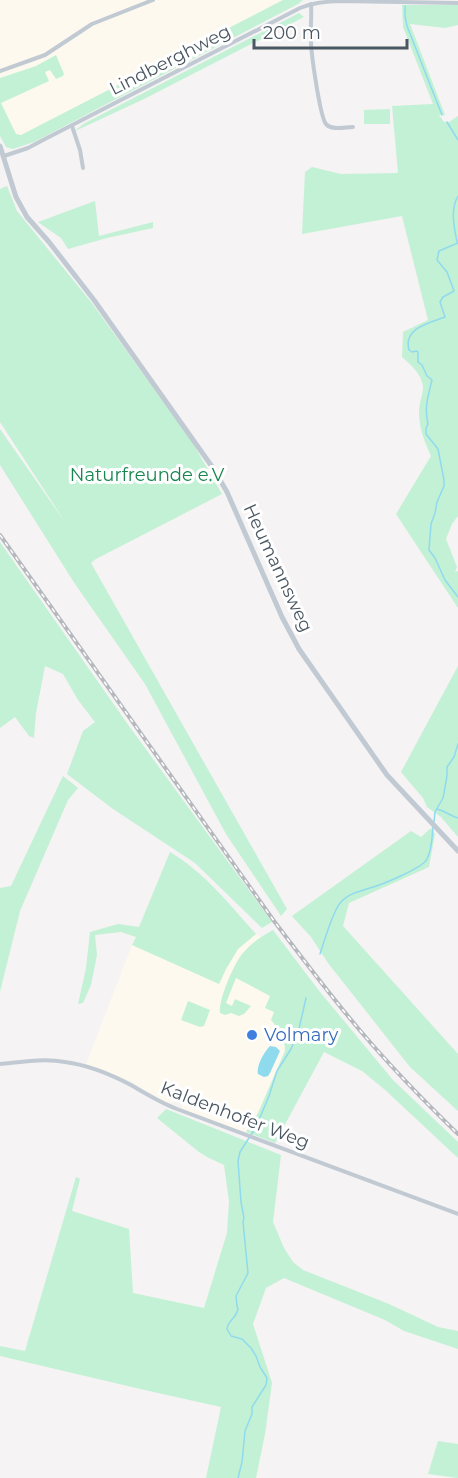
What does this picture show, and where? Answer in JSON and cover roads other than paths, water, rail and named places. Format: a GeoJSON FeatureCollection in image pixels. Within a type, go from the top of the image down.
{"type":"FeatureCollection","features":[{"type":"Feature","properties":{"kind":"street"},"geometry":{"type":"LineString","coordinates":[[0,71],[45,55],[92,24],[153,0]]}},
{"type":"Feature","properties":{"kind":"street","name":"Lindberghweg"},"geometry":{"type":"LineString","coordinates":[[4,156],[28,148],[311,4],[341,1],[458,3]]}},
{"type":"Feature","properties":{"kind":"street"},"geometry":{"type":"LineString","coordinates":[[311,4],[310,40],[321,109],[326,124],[331,128],[353,127]]}},
{"type":"Feature","properties":{"kind":"street"},"geometry":{"type":"LineString","coordinates":[[72,126],[83,168]]}},
{"type":"Feature","properties":{"kind":"street","name":"Heumannsweg"},"geometry":{"type":"LineString","coordinates":[[0,146],[16,197],[27,217],[50,242],[94,300],[213,468],[227,492],[282,617],[299,649],[387,775],[458,851]]}},
{"type":"Feature","properties":{"kind":"street","name":"Kaldenhofer Weg"},"geometry":{"type":"LineString","coordinates":[[0,1064],[46,1060],[83,1066],[108,1074],[167,1105],[458,1214]]}},
{"type":"Feature","properties":{"kind":"water"},"geometry":{"type":"Polygon","coordinates":[[[270,1046],[280,1051],[270,1073],[264,1077],[258,1074],[258,1067],[270,1046]]]}},
{"type":"Feature","properties":{"kind":"waterway"},"geometry":{"type":"LineString","coordinates":[[405,6],[407,26],[442,115]]}},
{"type":"Feature","properties":{"kind":"waterway"},"geometry":{"type":"LineString","coordinates":[[447,122],[458,140]]}},
{"type":"Feature","properties":{"kind":"waterway"},"geometry":{"type":"LineString","coordinates":[[457,242],[453,212],[458,196]]}},
{"type":"Feature","properties":{"kind":"waterway"},"geometry":{"type":"LineString","coordinates":[[458,243],[439,251],[437,260],[447,272],[454,291],[443,297],[440,302],[445,317],[425,324],[414,331],[408,343],[409,350],[418,352],[418,362],[432,380],[427,402],[426,434],[438,449],[444,480],[431,524],[429,550],[445,580],[458,597]]}},
{"type":"Feature","properties":{"kind":"waterway"},"geometry":{"type":"LineString","coordinates":[[434,822],[435,812],[443,798],[447,767],[454,757],[458,744]]}},
{"type":"Feature","properties":{"kind":"waterway"},"geometry":{"type":"LineString","coordinates":[[437,809],[458,818]]}},
{"type":"Feature","properties":{"kind":"waterway"},"geometry":{"type":"LineString","coordinates":[[320,954],[332,919],[341,902],[351,895],[392,880],[424,863],[430,852],[433,827]]}},
{"type":"Feature","properties":{"kind":"waterway"},"geometry":{"type":"LineString","coordinates":[[238,1478],[245,1431],[252,1414],[252,1407],[266,1385],[267,1378],[251,1348],[242,1339],[231,1336],[227,1329],[236,1315],[238,1309],[236,1296],[248,1273],[238,1161],[240,1152],[256,1127],[277,1071],[298,1033],[306,998]]}},
{"type":"Feature","properties":{"kind":"railway"},"geometry":{"type":"LineString","coordinates":[[0,535],[274,921],[374,1047],[458,1134]]}},
{"type":"Feature","properties":{"kind":"place","name":"Volmary"},"geometry":{"type":"Point","coordinates":[252,1035]}},
{"type":"Feature","properties":{"kind":"park label","name":"Naturfreunde e.V"},"geometry":{"type":"Point","coordinates":[147,475]}}]}
